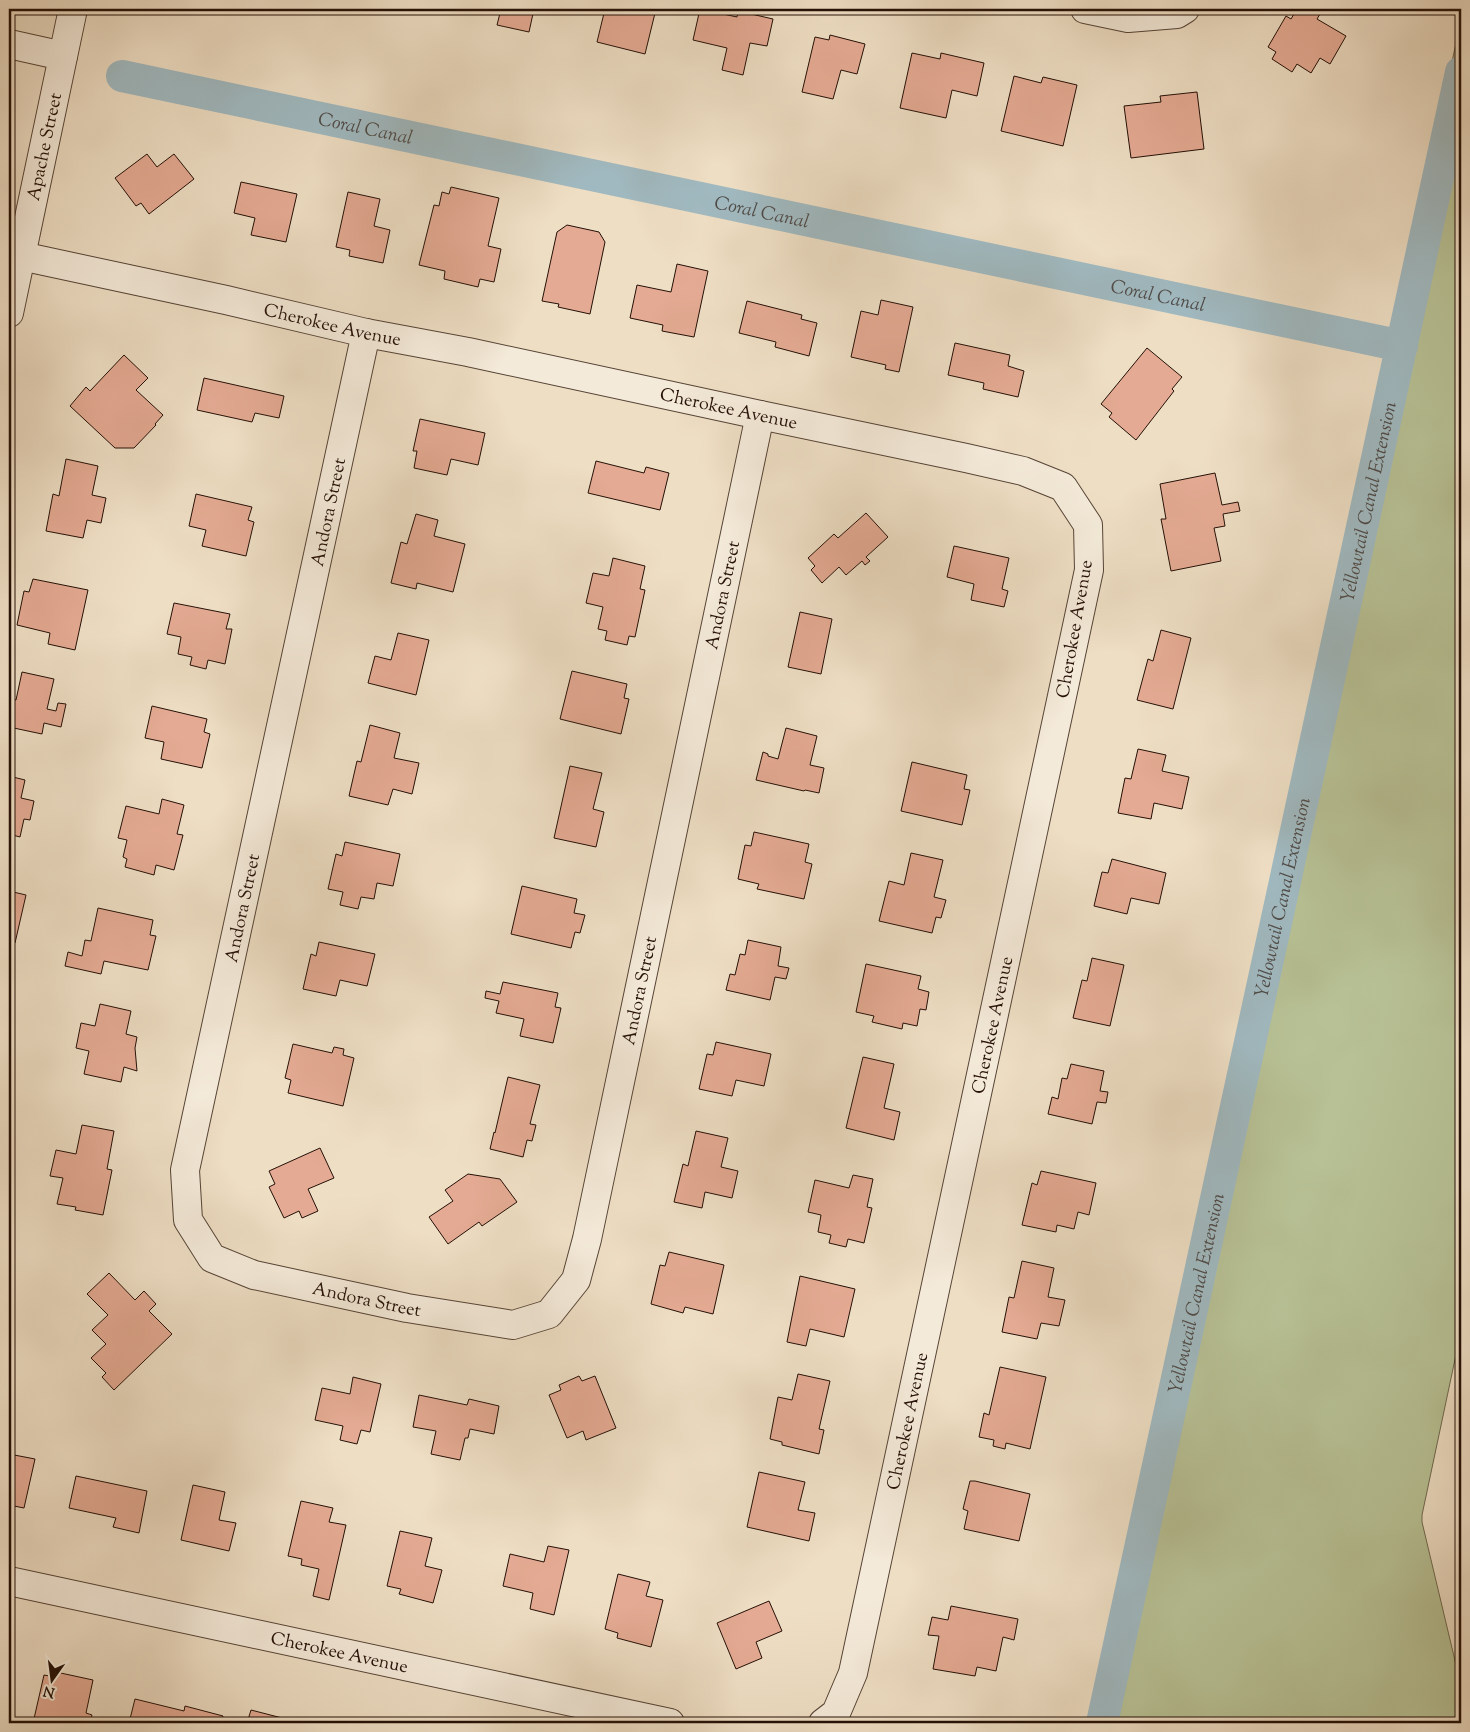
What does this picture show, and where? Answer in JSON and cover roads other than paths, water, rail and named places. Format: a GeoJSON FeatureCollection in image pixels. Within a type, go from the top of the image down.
{"type":"FeatureCollection","features":[{"type":"Feature","properties":{"kind":"street","name":"Apache Street"},"geometry":{"type":"LineString","coordinates":[[9,313],[73,9]]}},
{"type":"Feature","properties":{"kind":"street"},"geometry":{"type":"LineString","coordinates":[[1085,9],[1128,18],[1177,14],[1185,9]]}},
{"type":"Feature","properties":{"kind":"street"},"geometry":{"type":"LineString","coordinates":[[9,44],[63,56]]}},
{"type":"Feature","properties":{"kind":"street","name":"Cherokee Avenue"},"geometry":{"type":"LineString","coordinates":[[21,256],[226,300],[366,333],[468,352],[1023,471],[1063,487],[1088,525],[1089,570],[853,1673],[836,1713],[823,1723]]}},
{"type":"Feature","properties":{"kind":"street","name":"Andora Street"},"geometry":{"type":"LineString","coordinates":[[366,333],[185,1170],[188,1220],[212,1258],[254,1276],[406,1308],[513,1325],[549,1314],[576,1280],[587,1239],[760,415]]}},
{"type":"Feature","properties":{"kind":"street","name":"Cherokee Avenue"},"geometry":{"type":"LineString","coordinates":[[9,1581],[670,1723]]}},
{"type":"Feature","properties":{"kind":"waterway","name":"Yellowtail Canal Extension"},"geometry":{"type":"LineString","coordinates":[[1102,1723],[1461,72]]}},
{"type":"Feature","properties":{"kind":"waterway","name":"Coral Canal"},"geometry":{"type":"LineString","coordinates":[[122,76],[1402,346]]}}]}
